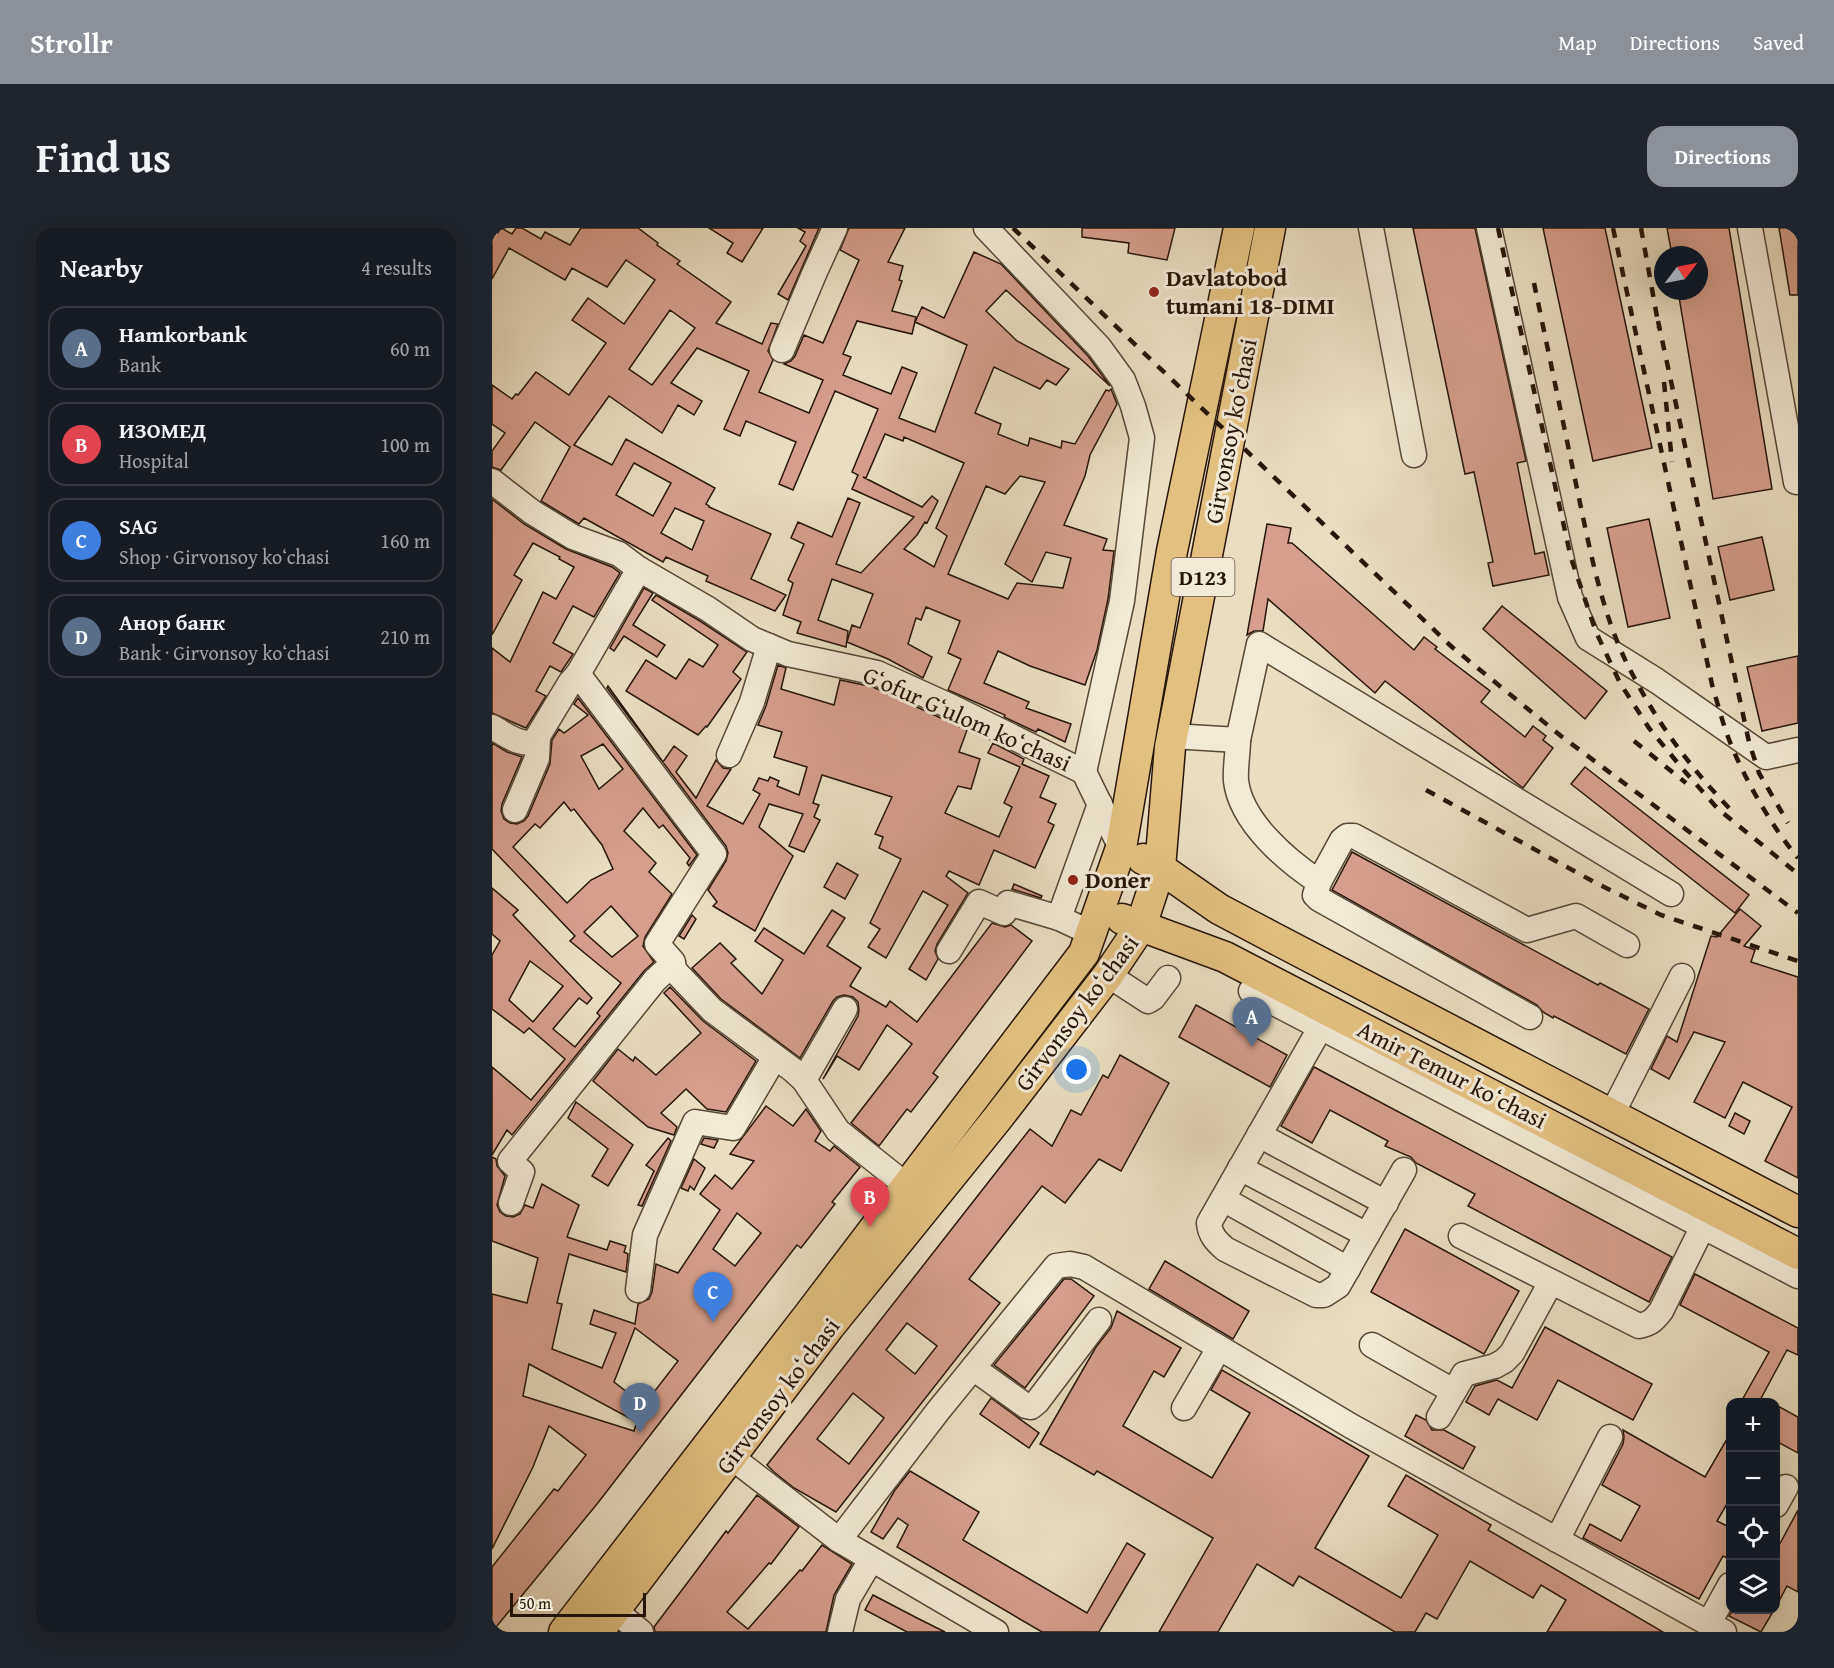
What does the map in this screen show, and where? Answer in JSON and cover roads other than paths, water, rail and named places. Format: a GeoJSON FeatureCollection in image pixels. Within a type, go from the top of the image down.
{"type":"FeatureCollection","features":[{"type":"Feature","properties":{"kind":"main road","name":"Girvonsoy koʻchasi"},"geometry":{"type":"LineString","coordinates":[[606,1622],[722,1450],[907,1186],[1084,953],[1121,848],[1172,551],[1239,228]]}},
{"type":"Feature","properties":{"kind":"main road","name":"Girvonsoy koʻchasi"},"geometry":{"type":"LineString","coordinates":[[564,1632],[829,1327],[997,1119],[1108,975],[1141,926],[1160,868],[1172,736],[1270,228]]}},
{"type":"Feature","properties":{"kind":"main road","name":"Amir Temur koʻchasi"},"geometry":{"type":"LineString","coordinates":[[1121,848],[1160,868],[1220,909],[1798,1212]]}},
{"type":"Feature","properties":{"kind":"main road","name":"Amir Temur koʻchasi"},"geometry":{"type":"LineString","coordinates":[[1096,921],[1141,926],[1225,957],[1325,1020],[1707,1218],[1798,1254]]}},
{"type":"Feature","properties":{"kind":"street"},"geometry":{"type":"LineString","coordinates":[[782,350],[813,274],[835,228]]}},
{"type":"Feature","properties":{"kind":"street"},"geometry":{"type":"LineString","coordinates":[[986,228],[1099,347],[1123,380],[1142,438],[1122,601],[1084,772]]}},
{"type":"Feature","properties":{"kind":"street"},"geometry":{"type":"LineString","coordinates":[[1371,228],[1413,455]]}},
{"type":"Feature","properties":{"kind":"street"},"geometry":{"type":"LineString","coordinates":[[1489,228],[1570,597],[1588,638],[1657,681],[1766,757],[1797,755]]}},
{"type":"Feature","properties":{"kind":"street"},"geometry":{"type":"LineString","coordinates":[[1750,228],[1796,482]]}},
{"type":"Feature","properties":{"kind":"street","name":"Gʻofur Gʻulom koʻchasi"},"geometry":{"type":"LineString","coordinates":[[492,481],[542,519],[573,537],[620,554],[639,569],[708,609],[752,639],[788,654],[878,673],[1084,772],[1121,848]]}},
{"type":"Feature","properties":{"kind":"street"},"geometry":{"type":"LineString","coordinates":[[492,727],[523,743],[529,744],[538,736],[570,683],[578,674],[639,569]]}},
{"type":"Feature","properties":{"kind":"street"},"geometry":{"type":"LineString","coordinates":[[1319,882],[1275,846],[1246,813],[1236,782],[1238,740],[1259,644],[1671,894]]}},
{"type":"Feature","properties":{"kind":"street"},"geometry":{"type":"LineString","coordinates":[[729,755],[752,702],[769,646]]}},
{"type":"Feature","properties":{"kind":"street"},"geometry":{"type":"LineString","coordinates":[[578,674],[714,855],[657,944],[673,962],[674,970],[711,1010],[804,1080],[838,1131],[907,1186]]}},
{"type":"Feature","properties":{"kind":"street"},"geometry":{"type":"LineString","coordinates":[[515,810],[537,758],[538,736]]}},
{"type":"Feature","properties":{"kind":"street"},"geometry":{"type":"LineString","coordinates":[[1172,736],[1238,740]]}},
{"type":"Feature","properties":{"kind":"street"},"geometry":{"type":"LineString","coordinates":[[1059,918],[1100,804]]}},
{"type":"Feature","properties":{"kind":"street"},"geometry":{"type":"LineString","coordinates":[[1530,1017],[1319,899],[1315,895],[1319,882],[1341,840],[1347,836],[1354,836],[1527,930],[1576,916],[1627,945]]}},
{"type":"Feature","properties":{"kind":"street"},"geometry":{"type":"LineString","coordinates":[[948,951],[979,902],[1004,913],[1008,903],[1059,918],[1096,921]]}},
{"type":"Feature","properties":{"kind":"street"},"geometry":{"type":"LineString","coordinates":[[511,1203],[522,1172],[510,1161],[655,980],[666,970],[674,970]]}},
{"type":"Feature","properties":{"kind":"street"},"geometry":{"type":"LineString","coordinates":[[1108,975],[1148,1001],[1153,998],[1168,978]]}},
{"type":"Feature","properties":{"kind":"street"},"geometry":{"type":"LineString","coordinates":[[1612,1114],[1682,976]]}},
{"type":"Feature","properties":{"kind":"street"},"geometry":{"type":"LineString","coordinates":[[1251,991],[1325,1020],[1209,1223],[1214,1239],[1225,1249],[1316,1295],[1324,1295],[1338,1286],[1404,1170]]}},
{"type":"Feature","properties":{"kind":"street"},"geometry":{"type":"LineString","coordinates":[[804,1080],[845,1009]]}},
{"type":"Feature","properties":{"kind":"street"},"geometry":{"type":"LineString","coordinates":[[638,1290],[645,1235],[695,1122],[733,1128],[775,1057]]}},
{"type":"Feature","properties":{"kind":"street"},"geometry":{"type":"LineString","coordinates":[[1259,1135],[1386,1203]]}},
{"type":"Feature","properties":{"kind":"street"},"geometry":{"type":"LineString","coordinates":[[1240,1168],[1367,1235]]}},
{"type":"Feature","properties":{"kind":"street"},"geometry":{"type":"LineString","coordinates":[[1223,1199],[1348,1269]]}},
{"type":"Feature","properties":{"kind":"street"},"geometry":{"type":"LineString","coordinates":[[1461,1236],[1639,1326],[1648,1325],[1661,1311],[1707,1218],[1798,1276]]}},
{"type":"Feature","properties":{"kind":"street"},"geometry":{"type":"LineString","coordinates":[[839,1540],[1056,1266],[1070,1264],[1084,1267],[1351,1426],[1717,1628],[1726,1600]]}},
{"type":"Feature","properties":{"kind":"street"},"geometry":{"type":"LineString","coordinates":[[1439,1417],[1464,1374],[1495,1366],[1512,1353],[1551,1282]]}},
{"type":"Feature","properties":{"kind":"street"},"geometry":{"type":"LineString","coordinates":[[973,1368],[1026,1406],[1031,1407],[1099,1320]]}},
{"type":"Feature","properties":{"kind":"street"},"geometry":{"type":"LineString","coordinates":[[1372,1346],[1454,1391]]}},
{"type":"Feature","properties":{"kind":"street"},"geometry":{"type":"LineString","coordinates":[[1184,1408],[1219,1348]]}},
{"type":"Feature","properties":{"kind":"street"},"geometry":{"type":"LineString","coordinates":[[1557,1540],[1610,1437]]}},
{"type":"Feature","properties":{"kind":"street"},"geometry":{"type":"LineString","coordinates":[[722,1450],[839,1540],[996,1632]]}},
{"type":"Feature","properties":{"kind":"street"},"geometry":{"type":"LineString","coordinates":[[840,1632],[848,1599],[871,1560]]}},
{"type":"Feature","properties":{"kind":"street"},"geometry":{"type":"LineString","coordinates":[[606,1622],[641,1632]]}},
{"type":"Feature","properties":{"kind":"railway"},"geometry":{"type":"LineString","coordinates":[[1013,228],[1452,647],[1561,736],[1798,913]]}},
{"type":"Feature","properties":{"kind":"railway"},"geometry":{"type":"LineString","coordinates":[[1498,228],[1571,558],[1596,632],[1620,683],[1649,728],[1681,767],[1718,809],[1798,874]]}},
{"type":"Feature","properties":{"kind":"railway"},"geometry":{"type":"LineString","coordinates":[[1613,228],[1713,689],[1728,736],[1743,772],[1769,818],[1798,858]]}},
{"type":"Feature","properties":{"kind":"railway"},"geometry":{"type":"LineString","coordinates":[[1641,228],[1659,328]]}},
{"type":"Feature","properties":{"kind":"railway"},"geometry":{"type":"LineString","coordinates":[[1534,283],[1592,559],[1614,633],[1635,679],[1667,732],[1704,781],[1732,811]]}},
{"type":"Feature","properties":{"kind":"railway"},"geometry":{"type":"LineString","coordinates":[[1658,321],[1749,742],[1759,773],[1788,823]]}},
{"type":"Feature","properties":{"kind":"railway"},"geometry":{"type":"LineString","coordinates":[[1664,382],[1672,462]]}},
{"type":"Feature","properties":{"kind":"railway"},"geometry":{"type":"LineString","coordinates":[[1634,741],[1686,783]]}},
{"type":"Feature","properties":{"kind":"railway"},"geometry":{"type":"LineString","coordinates":[[1426,790],[1596,883],[1661,915],[1798,961]]}},
{"type":"Feature","properties":{"kind":"place","name":"Davlatobod tumani 18-DIMI"},"geometry":{"type":"Point","coordinates":[1154,292]}},
{"type":"Feature","properties":{"kind":"place","name":"Doner"},"geometry":{"type":"Point","coordinates":[1073,880]}},
{"type":"Feature","properties":{"kind":"place","name":"Hamkorbank"},"geometry":{"type":"Point","coordinates":[1252,1047]}},
{"type":"Feature","properties":{"kind":"place","name":"ИЗОМЕД"},"geometry":{"type":"Point","coordinates":[870,1227]}},
{"type":"Feature","properties":{"kind":"place","name":"SAG"},"geometry":{"type":"Point","coordinates":[713,1322]}},
{"type":"Feature","properties":{"kind":"place","name":"Анор банк"},"geometry":{"type":"Point","coordinates":[640,1433]}}]}
